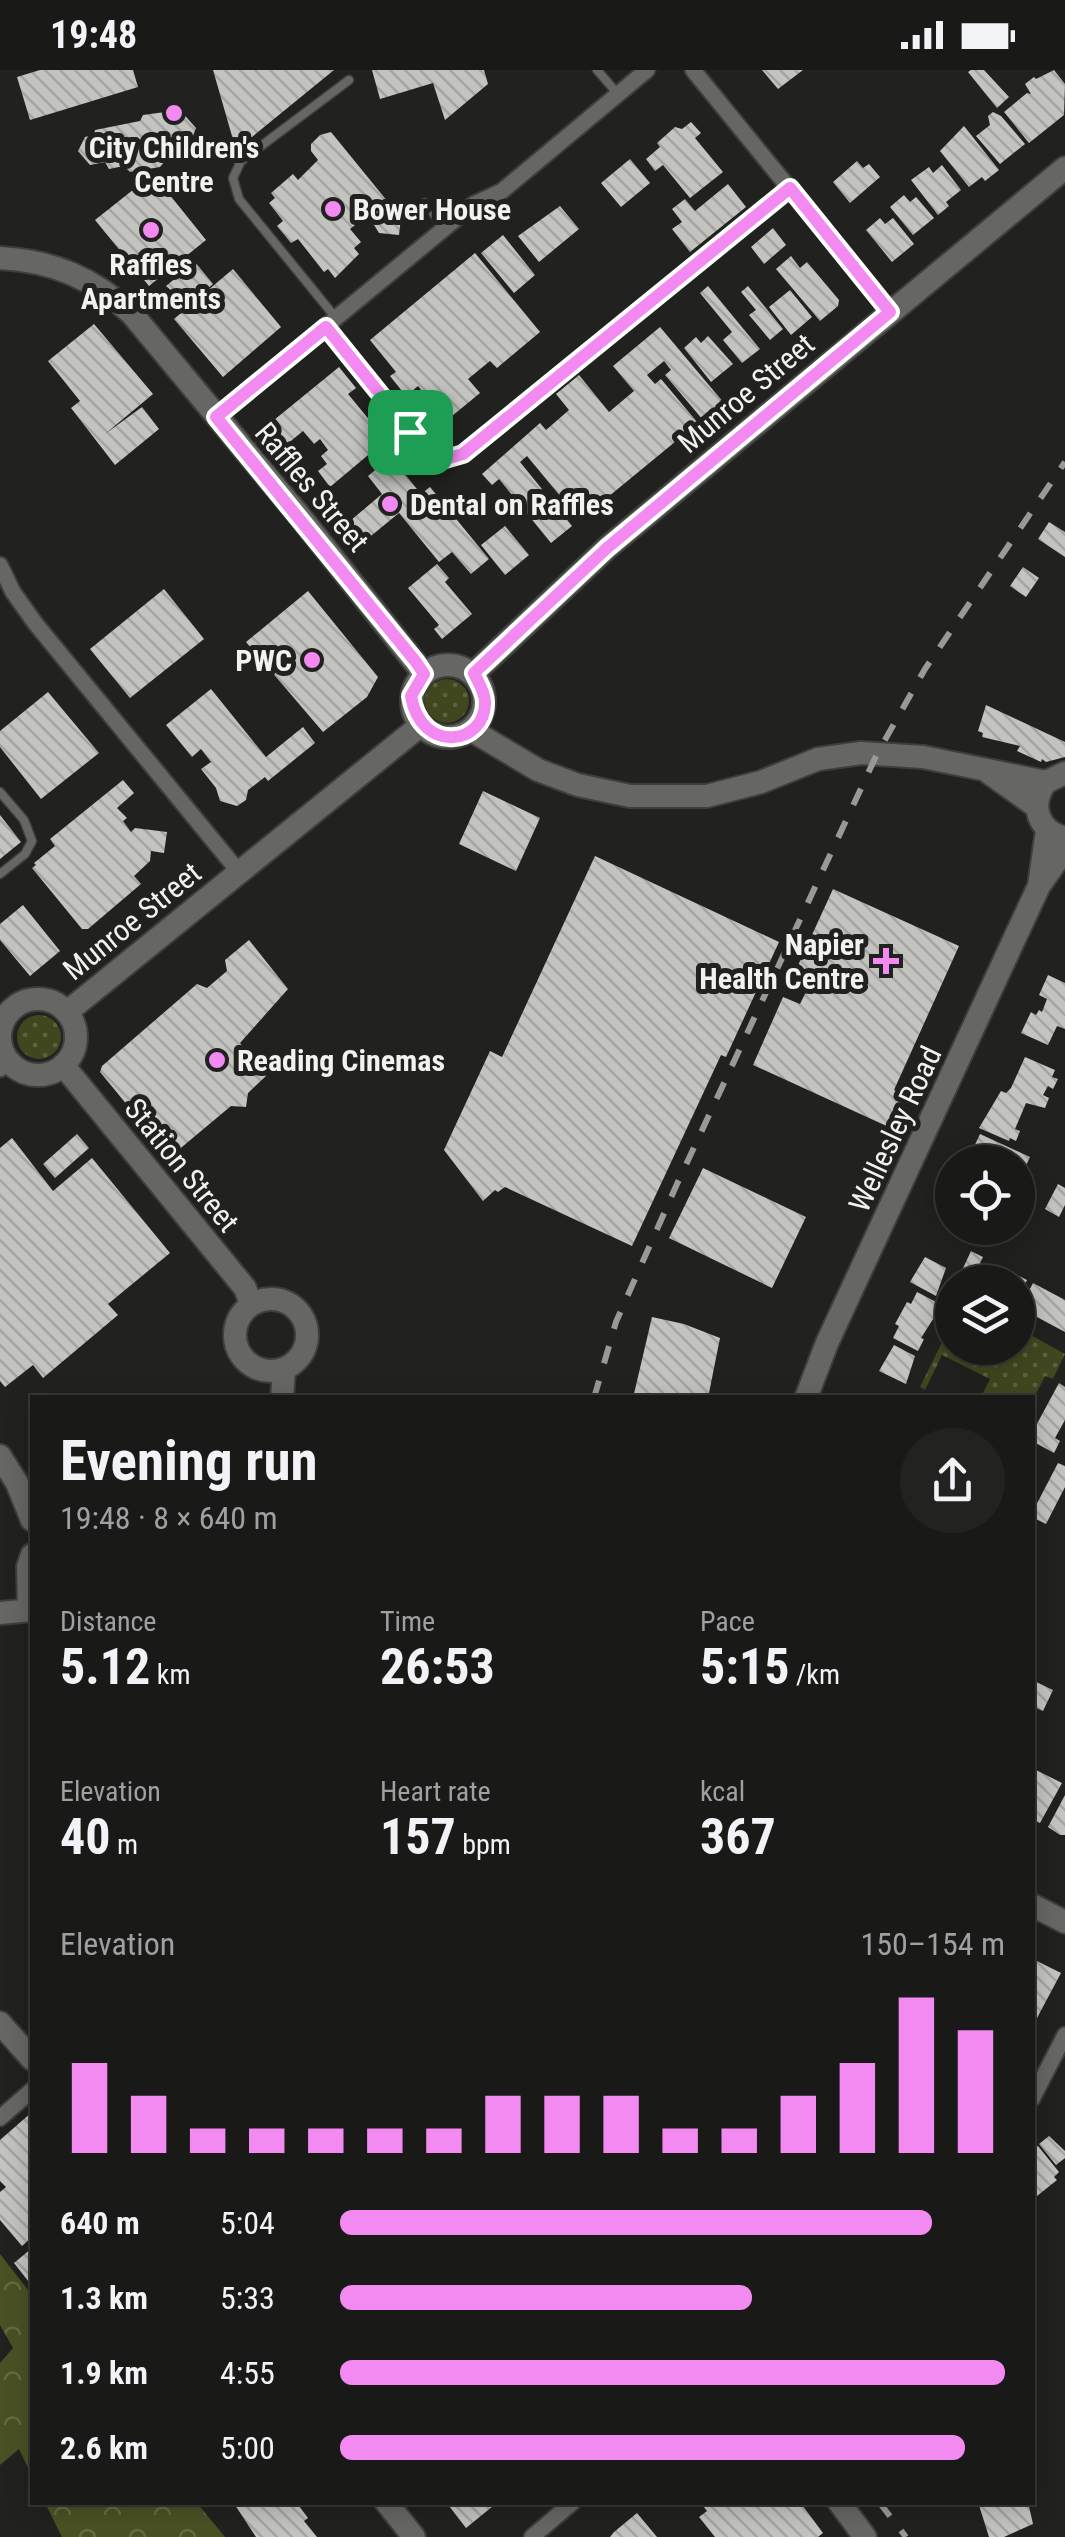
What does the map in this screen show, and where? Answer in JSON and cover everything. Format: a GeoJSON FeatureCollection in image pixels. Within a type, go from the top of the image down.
{"type":"FeatureCollection","features":[{"type":"Feature","properties":{"kind":"main road","name":"Munroe Street"},"geometry":{"type":"LineString","coordinates":[[474,673],[607,548],[1065,168]]}},
{"type":"Feature","properties":{"kind":"main road","name":"Raffles Street"},"geometry":{"type":"LineString","coordinates":[[0,258],[49,264],[80,275],[108,292],[132,314],[303,520],[424,674]]}},
{"type":"Feature","properties":{"kind":"main road"},"geometry":{"type":"LineString","coordinates":[[448,664],[474,673],[485,703],[482,717],[470,730],[444,738],[421,725],[411,696],[424,674],[448,664]]}},
{"type":"Feature","properties":{"kind":"main road","name":"Munroe Street"},"geometry":{"type":"LineString","coordinates":[[68,1012],[421,725]]}},
{"type":"Feature","properties":{"kind":"main road"},"geometry":{"type":"LineString","coordinates":[[470,730],[538,770],[578,785],[630,796],[707,796],[761,782],[818,760],[850,754],[924,757],[988,772],[1056,778],[1036,807]]}},
{"type":"Feature","properties":{"kind":"main road"},"geometry":{"type":"LineString","coordinates":[[988,772],[1036,807],[1040,820],[1056,834]]}},
{"type":"Feature","properties":{"kind":"main road","name":"Wellesley Road"},"geometry":{"type":"LineString","coordinates":[[807,1395],[827,1344],[1040,886],[1056,834]]}},
{"type":"Feature","properties":{"kind":"main road","name":"Wellesley Road"},"geometry":{"type":"LineString","coordinates":[[1040,886],[1065,849]]}},
{"type":"Feature","properties":{"kind":"main road"},"geometry":{"type":"LineString","coordinates":[[7,999],[59,1003],[68,1012],[76,1035],[74,1048],[63,1065],[32,1075],[5,1065],[0,1040],[7,999]]}},
{"type":"Feature","properties":{"kind":"main road","name":"Station Street"},"geometry":{"type":"LineString","coordinates":[[63,1065],[245,1288],[251,1304]]}},
{"type":"Feature","properties":{"kind":"main road"},"geometry":{"type":"LineString","coordinates":[[265,1299],[281,1300],[294,1307],[304,1320],[308,1334],[305,1350],[284,1370],[254,1368],[236,1346],[234,1330],[240,1315],[251,1304],[265,1299]]}},
{"type":"Feature","properties":{"kind":"main road"},"geometry":{"type":"LineString","coordinates":[[282,1395],[284,1370]]}},
{"type":"Feature","properties":{"kind":"main road"},"geometry":{"type":"LineString","coordinates":[[3,1467],[30,1516]]}},
{"type":"Feature","properties":{"kind":"main road"},"geometry":{"type":"LineString","coordinates":[[0,1613],[30,1610],[30,1562]]}},
{"type":"Feature","properties":{"kind":"main road"},"geometry":{"type":"LineString","coordinates":[[1035,1907],[1065,1922]]}},
{"type":"Feature","properties":{"kind":"main road"},"geometry":{"type":"LineString","coordinates":[[0,2023],[30,2057]]}},
{"type":"Feature","properties":{"kind":"main road"},"geometry":{"type":"LineString","coordinates":[[388,2505],[414,2537]]}},
{"type":"Feature","properties":{"kind":"main road"},"geometry":{"type":"LineString","coordinates":[[841,2505],[866,2537]]}},
{"type":"Feature","properties":{"kind":"street"},"geometry":{"type":"LineString","coordinates":[[216,417],[474,204],[502,191],[648,70]]}},
{"type":"Feature","properties":{"kind":"street"},"geometry":{"type":"LineString","coordinates":[[693,70],[890,312]]}},
{"type":"Feature","properties":{"kind":"street"},"geometry":{"type":"LineString","coordinates":[[0,564],[13,592],[35,622],[239,872]]}},
{"type":"Feature","properties":{"kind":"street"},"geometry":{"type":"LineString","coordinates":[[1035,2093],[1065,2034]]}},
{"type":"Feature","properties":{"kind":"street"},"geometry":{"type":"LineString","coordinates":[[0,2118],[30,2092]]}},
{"type":"Feature","properties":{"kind":"street"},"geometry":{"type":"LineString","coordinates":[[532,2537],[569,2505]]}},
{"type":"Feature","properties":{"kind":"lane"},"geometry":{"type":"LineString","coordinates":[[598,70],[619,95]]}},
{"type":"Feature","properties":{"kind":"lane"},"geometry":{"type":"LineString","coordinates":[[349,80],[241,161],[232,178],[239,198],[430,456],[453,458],[463,454],[790,188]]}},
{"type":"Feature","properties":{"kind":"lane"},"geometry":{"type":"LineString","coordinates":[[425,203],[445,228]]}},
{"type":"Feature","properties":{"kind":"lane"},"geometry":{"type":"LineString","coordinates":[[0,792],[24,820],[32,841],[25,854],[0,874]]}},
{"type":"Feature","properties":{"kind":"green space"},"geometry":{"type":"Polygon","coordinates":[[[447,679],[462,686],[469,701],[462,716],[447,723],[432,716],[425,701],[432,686],[447,679]]]}},
{"type":"Feature","properties":{"kind":"green space"},"geometry":{"type":"Polygon","coordinates":[[[39,1015],[54,1022],[61,1037],[54,1052],[39,1059],[24,1052],[17,1037],[24,1022],[39,1015]]]}},
{"type":"Feature","properties":{"kind":"green space"},"geometry":{"type":"Polygon","coordinates":[[[1035,1337],[1065,1354],[1053,1379],[1045,1376],[1035,1396],[982,1395],[990,1379],[962,1365],[1035,1365],[1035,1337]]]}},
{"type":"Feature","properties":{"kind":"green space"},"geometry":{"type":"Polygon","coordinates":[[[935,1357],[937,1365],[925,1390],[920,1387],[935,1357]]]}},
{"type":"Feature","properties":{"kind":"green space"},"geometry":{"type":"Polygon","coordinates":[[[0,2254],[30,2292],[30,2472],[19,2449],[0,2465],[0,2363],[13,2348],[0,2325],[0,2254]]]}},
{"type":"Feature","properties":{"kind":"green space"},"geometry":{"type":"Polygon","coordinates":[[[46,2505],[199,2505],[225,2537],[62,2537],[46,2505]]]}},
{"type":"Feature","properties":{"kind":"building"},"geometry":{"type":"Polygon","coordinates":[[[40,70],[133,70],[138,87],[30,120],[17,77],[40,70]]]}},
{"type":"Feature","properties":{"kind":"building"},"geometry":{"type":"Polygon","coordinates":[[[213,70],[334,70],[236,150],[213,70]]]}},
{"type":"Feature","properties":{"kind":"building"},"geometry":{"type":"Polygon","coordinates":[[[372,70],[484,70],[488,84],[445,120],[433,83],[380,99],[372,70]]]}},
{"type":"Feature","properties":{"kind":"building"},"geometry":{"type":"Polygon","coordinates":[[[762,70],[803,70],[778,89],[762,70]]]}},
{"type":"Feature","properties":{"kind":"building"},"geometry":{"type":"Polygon","coordinates":[[[984,70],[1009,97],[997,108],[968,72],[984,70]]]}},
{"type":"Feature","properties":{"kind":"building"},"geometry":{"type":"Polygon","coordinates":[[[1054,70],[1065,84],[1064,115],[1029,143],[1004,112],[1027,93],[1031,94],[1025,84],[1054,70]]]}},
{"type":"Feature","properties":{"kind":"building"},"geometry":{"type":"Polygon","coordinates":[[[180,110],[196,128],[188,149],[173,151],[160,167],[130,172],[124,166],[109,169],[105,162],[90,165],[78,151],[85,137],[94,135],[95,130],[140,121],[143,115],[180,110]]]}},
{"type":"Feature","properties":{"kind":"building"},"geometry":{"type":"Polygon","coordinates":[[[993,112],[1025,144],[1000,164],[976,136],[990,125],[988,116],[993,112]]]}},
{"type":"Feature","properties":{"kind":"building"},"geometry":{"type":"Polygon","coordinates":[[[691,122],[701,133],[695,138],[723,172],[690,198],[663,165],[655,171],[646,159],[675,127],[682,129],[691,122]]]}},
{"type":"Feature","properties":{"kind":"building"},"geometry":{"type":"Polygon","coordinates":[[[964,126],[999,170],[969,187],[940,151],[964,126]]]}},
{"type":"Feature","properties":{"kind":"building","name":"Bower House"},"geometry":{"type":"Polygon","coordinates":[[[331,132],[401,218],[399,235],[379,233],[368,215],[350,229],[361,242],[354,248],[359,254],[335,278],[328,269],[324,272],[298,239],[291,243],[277,226],[283,221],[269,203],[275,198],[271,193],[293,174],[298,180],[318,160],[311,144],[320,135],[331,132]]]}},
{"type":"Feature","properties":{"kind":"building"},"geometry":{"type":"Polygon","coordinates":[[[630,159],[650,183],[621,207],[601,183],[630,159]]]}},
{"type":"Feature","properties":{"kind":"building"},"geometry":{"type":"Polygon","coordinates":[[[857,161],[863,168],[869,164],[880,177],[850,203],[833,182],[857,161]]]}},
{"type":"Feature","properties":{"kind":"building"},"geometry":{"type":"Polygon","coordinates":[[[942,165],[961,190],[938,215],[911,180],[929,167],[933,173],[942,165]]]}},
{"type":"Feature","properties":{"kind":"building","name":"Raffles Apartments"},"geometry":{"type":"Polygon","coordinates":[[[153,174],[206,240],[149,286],[95,220],[153,174]]]}},
{"type":"Feature","properties":{"kind":"building"},"geometry":{"type":"Polygon","coordinates":[[[728,184],[746,207],[690,252],[672,229],[682,222],[672,209],[685,199],[695,211],[728,184]]]}},
{"type":"Feature","properties":{"kind":"building"},"geometry":{"type":"Polygon","coordinates":[[[904,195],[910,202],[916,197],[934,218],[913,235],[890,207],[904,195]]]}},
{"type":"Feature","properties":{"kind":"building"},"geometry":{"type":"Polygon","coordinates":[[[560,206],[579,229],[539,262],[518,236],[560,206]]]}},
{"type":"Feature","properties":{"kind":"building"},"geometry":{"type":"Polygon","coordinates":[[[880,218],[885,224],[893,218],[914,244],[892,262],[866,230],[880,218]]]}},
{"type":"Feature","properties":{"kind":"building"},"geometry":{"type":"Polygon","coordinates":[[[773,228],[786,245],[764,264],[751,247],[773,228]]]}},
{"type":"Feature","properties":{"kind":"building"},"geometry":{"type":"Polygon","coordinates":[[[503,235],[535,275],[514,293],[481,253],[503,235]]]}},
{"type":"Feature","properties":{"kind":"building"},"geometry":{"type":"Polygon","coordinates":[[[475,253],[540,332],[497,368],[490,361],[468,379],[480,393],[446,421],[418,386],[406,396],[390,376],[396,372],[370,340],[475,253]]]}},
{"type":"Feature","properties":{"kind":"building"},"geometry":{"type":"Polygon","coordinates":[[[791,256],[800,268],[807,262],[839,300],[838,306],[820,321],[776,269],[791,256]]]}},
{"type":"Feature","properties":{"kind":"building"},"geometry":{"type":"Polygon","coordinates":[[[195,262],[213,284],[188,305],[166,286],[195,262]]]}},
{"type":"Feature","properties":{"kind":"building"},"geometry":{"type":"Polygon","coordinates":[[[233,269],[281,327],[223,377],[174,319],[233,269]]]}},
{"type":"Feature","properties":{"kind":"building"},"geometry":{"type":"Polygon","coordinates":[[[708,286],[760,349],[742,363],[723,340],[732,332],[700,293],[708,286]]]}},
{"type":"Feature","properties":{"kind":"building"},"geometry":{"type":"Polygon","coordinates":[[[748,286],[783,329],[770,340],[749,315],[756,310],[741,292],[748,286]]]}},
{"type":"Feature","properties":{"kind":"building"},"geometry":{"type":"Polygon","coordinates":[[[790,290],[812,317],[791,335],[769,307],[790,290]]]}},
{"type":"Feature","properties":{"kind":"building"},"geometry":{"type":"Polygon","coordinates":[[[94,324],[153,394],[105,434],[142,407],[159,429],[115,465],[71,408],[80,401],[48,361],[94,324]]]}},
{"type":"Feature","properties":{"kind":"building"},"geometry":{"type":"Polygon","coordinates":[[[660,327],[724,403],[703,420],[665,375],[671,370],[664,361],[647,375],[655,384],[661,379],[698,423],[580,520],[527,456],[520,462],[572,526],[551,543],[499,479],[492,485],[482,474],[540,423],[546,430],[569,410],[556,394],[579,375],[609,412],[634,391],[613,366],[660,327]]]}},
{"type":"Feature","properties":{"kind":"building"},"geometry":{"type":"Polygon","coordinates":[[[708,336],[733,364],[711,382],[684,348],[696,337],[701,343],[708,336]]]}},
{"type":"Feature","properties":{"kind":"building"},"geometry":{"type":"Polygon","coordinates":[[[339,367],[356,388],[348,394],[386,440],[330,487],[318,471],[327,464],[321,456],[328,450],[320,439],[314,444],[303,431],[280,450],[263,429],[339,367]]]}},
{"type":"Feature","properties":{"kind":"building"},"geometry":{"type":"Polygon","coordinates":[[[391,457],[421,494],[430,487],[489,559],[471,574],[452,552],[439,562],[399,513],[366,540],[350,521],[382,494],[368,476],[391,457]]]}},
{"type":"Feature","properties":{"kind":"building"},"geometry":{"type":"Polygon","coordinates":[[[1049,522],[1065,532],[1065,557],[1038,539],[1049,522]]]}},
{"type":"Feature","properties":{"kind":"building"},"geometry":{"type":"Polygon","coordinates":[[[505,526],[529,555],[505,575],[481,545],[505,526]]]}},
{"type":"Feature","properties":{"kind":"building"},"geometry":{"type":"Polygon","coordinates":[[[437,564],[449,578],[445,582],[472,614],[442,639],[434,629],[439,625],[408,588],[437,564]]]}},
{"type":"Feature","properties":{"kind":"building"},"geometry":{"type":"Polygon","coordinates":[[[1023,567],[1039,578],[1026,597],[1010,586],[1023,567]]]}},
{"type":"Feature","properties":{"kind":"building"},"geometry":{"type":"Polygon","coordinates":[[[164,589],[204,639],[130,698],[90,649],[164,589]]]}},
{"type":"Feature","properties":{"kind":"building","name":"PWC"},"geometry":{"type":"Polygon","coordinates":[[[308,591],[378,677],[367,697],[323,732],[246,642],[308,591]]]}},
{"type":"Feature","properties":{"kind":"building"},"geometry":{"type":"Polygon","coordinates":[[[211,689],[266,757],[303,727],[315,743],[268,781],[265,777],[248,790],[246,800],[237,806],[220,801],[216,788],[201,769],[211,762],[201,749],[192,757],[166,725],[211,689]]]}},
{"type":"Feature","properties":{"kind":"building"},"geometry":{"type":"Polygon","coordinates":[[[48,692],[99,753],[41,799],[0,747],[0,731],[48,692]]]}},
{"type":"Feature","properties":{"kind":"building"},"geometry":{"type":"Polygon","coordinates":[[[986,705],[1065,742],[1065,757],[1041,762],[1017,751],[1020,746],[982,737],[983,733],[978,731],[986,705]]]}},
{"type":"Feature","properties":{"kind":"building"},"geometry":{"type":"Polygon","coordinates":[[[123,780],[134,793],[117,808],[127,818],[123,821],[131,832],[135,828],[167,832],[164,853],[151,851],[150,861],[134,876],[141,884],[88,929],[82,929],[32,868],[55,846],[50,839],[123,780]]]}},
{"type":"Feature","properties":{"kind":"building"},"geometry":{"type":"Polygon","coordinates":[[[483,791],[540,818],[516,871],[459,844],[483,791]]]}},
{"type":"Feature","properties":{"kind":"building"},"geometry":{"type":"Polygon","coordinates":[[[0,815],[21,842],[0,859],[0,815]]]}},
{"type":"Feature","properties":{"kind":"building"},"geometry":{"type":"Polygon","coordinates":[[[595,856],[779,942],[726,1057],[721,1055],[632,1246],[505,1187],[483,1201],[444,1150],[490,1051],[502,1057],[595,856]]]}},
{"type":"Feature","properties":{"kind":"building","name":"Napier Health Centre"},"geometry":{"type":"Polygon","coordinates":[[[833,889],[959,946],[894,1090],[906,1095],[891,1128],[753,1065],[783,997],[800,1004],[812,980],[795,972],[833,889]]]}},
{"type":"Feature","properties":{"kind":"building"},"geometry":{"type":"Polygon","coordinates":[[[23,905],[60,951],[30,976],[0,940],[0,924],[23,905]]]}},
{"type":"Feature","properties":{"kind":"building","name":"Reading Cinemas"},"geometry":{"type":"Polygon","coordinates":[[[249,940],[288,989],[240,1043],[266,1076],[248,1093],[246,1107],[231,1106],[170,1157],[100,1072],[102,1066],[197,984],[207,988],[227,971],[225,960],[249,940]]]}},
{"type":"Feature","properties":{"kind":"building"},"geometry":{"type":"Polygon","coordinates":[[[1048,975],[1065,983],[1065,1029],[1057,1026],[1048,1045],[1021,1033],[1031,1012],[1042,1012],[1047,999],[1039,995],[1048,975]]]}},
{"type":"Feature","properties":{"kind":"building"},"geometry":{"type":"Polygon","coordinates":[[[1025,1057],[1055,1070],[1052,1077],[1058,1079],[1053,1089],[1048,1086],[1043,1095],[1049,1098],[1045,1108],[1026,1103],[1015,1129],[1020,1131],[1016,1141],[1009,1141],[979,1128],[1001,1091],[1006,1093],[1011,1088],[1025,1057]]]}},
{"type":"Feature","properties":{"kind":"building"},"geometry":{"type":"Polygon","coordinates":[[[77,1134],[89,1148],[55,1178],[43,1164],[77,1134]]]}},
{"type":"Feature","properties":{"kind":"building"},"geometry":{"type":"Polygon","coordinates":[[[980,1134],[1004,1145],[975,1145],[980,1134]]]}},
{"type":"Feature","properties":{"kind":"building"},"geometry":{"type":"Polygon","coordinates":[[[12,1138],[53,1191],[92,1158],[170,1253],[108,1304],[118,1315],[43,1378],[33,1365],[5,1387],[0,1381],[0,1148],[12,1138]]]}},
{"type":"Feature","properties":{"kind":"building"},"geometry":{"type":"Polygon","coordinates":[[[703,1168],[806,1217],[772,1288],[669,1238],[703,1168]]]}},
{"type":"Feature","properties":{"kind":"building"},"geometry":{"type":"Polygon","coordinates":[[[1058,1184],[1065,1188],[1065,1205],[1059,1217],[1045,1209],[1058,1184]]]}},
{"type":"Feature","properties":{"kind":"building"},"geometry":{"type":"Polygon","coordinates":[[[971,1251],[983,1257],[980,1263],[984,1265],[965,1265],[971,1251]]]}},
{"type":"Feature","properties":{"kind":"building"},"geometry":{"type":"Polygon","coordinates":[[[925,1257],[940,1265],[935,1265],[935,1295],[910,1282],[925,1257]]]}},
{"type":"Feature","properties":{"kind":"building"},"geometry":{"type":"Polygon","coordinates":[[[1035,1284],[1065,1300],[1065,1332],[1035,1316],[1035,1284]]]}},
{"type":"Feature","properties":{"kind":"building"},"geometry":{"type":"Polygon","coordinates":[[[917,1292],[935,1301],[935,1316],[918,1351],[893,1338],[899,1326],[895,1324],[907,1302],[911,1304],[917,1292]]]}},
{"type":"Feature","properties":{"kind":"building"},"geometry":{"type":"Polygon","coordinates":[[[652,1317],[720,1338],[709,1395],[634,1395],[652,1317]]]}},
{"type":"Feature","properties":{"kind":"building"},"geometry":{"type":"Polygon","coordinates":[[[894,1345],[915,1356],[906,1384],[879,1371],[894,1345]]]}},
{"type":"Feature","properties":{"kind":"building"},"geometry":{"type":"Polygon","coordinates":[[[1059,1383],[1065,1387],[1065,1420],[1055,1438],[1060,1441],[1054,1453],[1035,1443],[1035,1427],[1059,1383]]]}},
{"type":"Feature","properties":{"kind":"building"},"geometry":{"type":"Polygon","coordinates":[[[1058,1463],[1065,1466],[1065,1487],[1046,1524],[1035,1518],[1035,1507],[1058,1463]]]}},
{"type":"Feature","properties":{"kind":"building"},"geometry":{"type":"Polygon","coordinates":[[[1035,1681],[1053,1690],[1043,1711],[1035,1707],[1035,1681]]]}},
{"type":"Feature","properties":{"kind":"building"},"geometry":{"type":"Polygon","coordinates":[[[1035,1770],[1062,1783],[1040,1823],[1035,1820],[1035,1770]]]}},
{"type":"Feature","properties":{"kind":"building"},"geometry":{"type":"Polygon","coordinates":[[[1065,1795],[1065,1835],[1060,1835],[1048,1827],[1065,1795]]]}},
{"type":"Feature","properties":{"kind":"building"},"geometry":{"type":"Polygon","coordinates":[[[1035,1960],[1061,1973],[1035,2017],[1035,1960]]]}},
{"type":"Feature","properties":{"kind":"building"},"geometry":{"type":"Polygon","coordinates":[[[30,2114],[30,2239],[22,2246],[0,2220],[0,2192],[6,2187],[0,2181],[0,2140],[30,2114]]]}},
{"type":"Feature","properties":{"kind":"building"},"geometry":{"type":"Polygon","coordinates":[[[1049,2136],[1065,2151],[1065,2158],[1056,2165],[1039,2144],[1049,2136]]]}},
{"type":"Feature","properties":{"kind":"building"},"geometry":{"type":"Polygon","coordinates":[[[1038,2146],[1059,2172],[1054,2177],[1057,2180],[1035,2198],[1038,2146]]]}},
{"type":"Feature","properties":{"kind":"building"},"geometry":{"type":"Polygon","coordinates":[[[30,2250],[30,2283],[14,2263],[30,2250]]]}},
{"type":"Feature","properties":{"kind":"building"},"geometry":{"type":"Polygon","coordinates":[[[235,2505],[298,2505],[308,2518],[304,2521],[317,2537],[256,2537],[235,2505]]]}},
{"type":"Feature","properties":{"kind":"building"},"geometry":{"type":"Polygon","coordinates":[[[448,2505],[494,2505],[466,2528],[448,2505]]]}},
{"type":"Feature","properties":{"kind":"building"},"geometry":{"type":"Polygon","coordinates":[[[702,2505],[802,2505],[823,2533],[818,2537],[715,2537],[699,2517],[707,2511],[702,2505]]]}},
{"type":"Feature","properties":{"kind":"building"},"geometry":{"type":"Polygon","coordinates":[[[979,2505],[1029,2505],[1033,2524],[1004,2537],[989,2537],[979,2505]]]}},
{"type":"Feature","properties":{"kind":"building"},"geometry":{"type":"Polygon","coordinates":[[[637,2513],[657,2537],[610,2537],[614,2532],[637,2513]]]}},
{"type":"Feature","properties":{"kind":"railway"},"geometry":{"type":"LineString","coordinates":[[595,1395],[616,1322],[877,754],[925,669],[1065,462]]}},
{"type":"Feature","properties":{"kind":"railway"},"geometry":{"type":"LineString","coordinates":[[881,2505],[906,2537]]}},
{"type":"Feature","properties":{"kind":"place","name":"City Children's Centre"},"geometry":{"type":"Point","coordinates":[174,113]}},
{"type":"Feature","properties":{"kind":"place","name":"Bower House"},"geometry":{"type":"Point","coordinates":[333,209]}},
{"type":"Feature","properties":{"kind":"place","name":"Raffles Apartments"},"geometry":{"type":"Point","coordinates":[151,230]}},
{"type":"Feature","properties":{"kind":"place","name":"Dental on Raffles"},"geometry":{"type":"Point","coordinates":[390,504]}},
{"type":"Feature","properties":{"kind":"place","name":"PWC"},"geometry":{"type":"Point","coordinates":[312,660]}},
{"type":"Feature","properties":{"kind":"place","name":"Napier Health Centre"},"geometry":{"type":"Point","coordinates":[886,961]}},
{"type":"Feature","properties":{"kind":"place","name":"Reading Cinemas"},"geometry":{"type":"Point","coordinates":[217,1060]}},
{"type":"Feature","properties":{"kind":"route"},"geometry":{"type":"LineString","coordinates":[[790,188],[890,312],[607,548],[474,673],[485,703],[482,717],[470,730],[444,738],[421,725],[413,709],[411,696],[424,674],[416,662],[216,417],[326,327],[410,432],[430,456],[442,460],[463,454],[790,188]]}}]}
